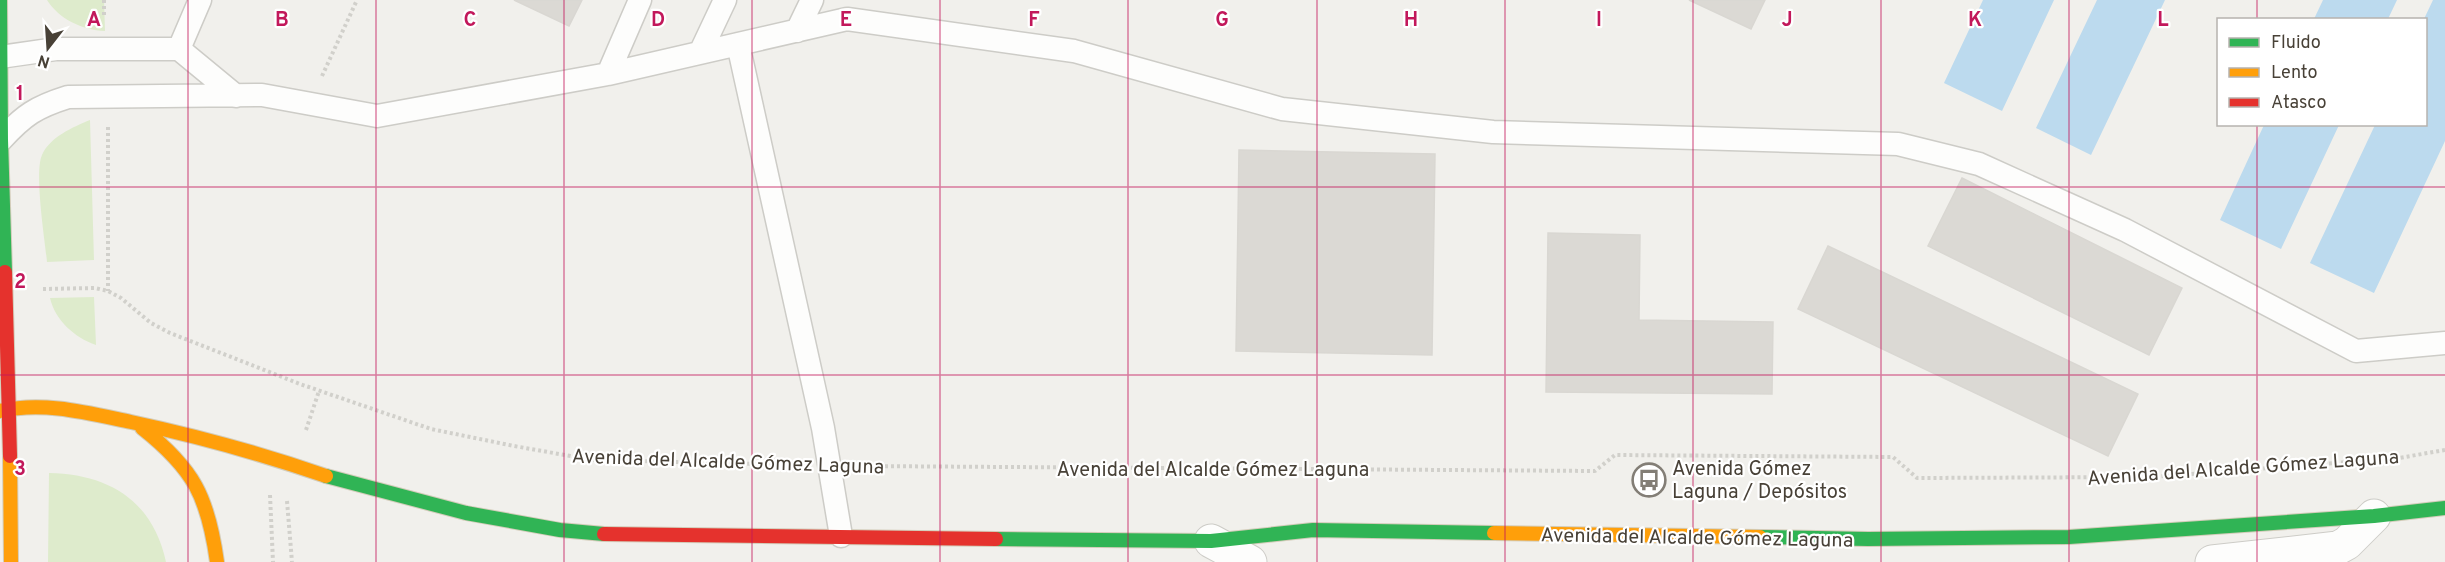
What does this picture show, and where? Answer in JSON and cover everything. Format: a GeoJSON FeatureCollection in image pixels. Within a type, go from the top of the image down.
{"type":"FeatureCollection","features":[{"type":"Feature","properties":{"kind":"main road"},"geometry":{"type":"LineString","coordinates":[[0,0],[1,140],[6,289],[5,410],[12,562]]}},
{"type":"Feature","properties":{"kind":"main road","name":"Avenida del Alcalde Gómez Laguna"},"geometry":{"type":"LineString","coordinates":[[5,410],[51,408],[133,422],[257,454],[340,482],[468,514],[531,527],[592,534],[1210,541],[1313,530],[1868,539],[2069,537],[2374,516],[2445,508]]}},
{"type":"Feature","properties":{"kind":"main road","name":"Avenida del Alcalde Gómez Laguna"},"geometry":{"type":"LineString","coordinates":[[133,422],[173,454],[196,482],[206,504],[217,562]]}},
{"type":"Feature","properties":{"kind":"street"},"geometry":{"type":"LineString","coordinates":[[2212,562],[2338,548],[2347,543],[2374,516]]}},
{"type":"Feature","properties":{"kind":"street"},"geometry":{"type":"LineString","coordinates":[[1210,541],[1250,562]]}},
{"type":"Feature","properties":{"kind":"lane"},"geometry":{"type":"LineString","coordinates":[[179,50],[200,0]]}},
{"type":"Feature","properties":{"kind":"lane"},"geometry":{"type":"LineString","coordinates":[[608,74],[640,0]]}},
{"type":"Feature","properties":{"kind":"lane"},"geometry":{"type":"LineString","coordinates":[[700,53],[725,0]]}},
{"type":"Feature","properties":{"kind":"lane"},"geometry":{"type":"LineString","coordinates":[[797,31],[812,0]]}},
{"type":"Feature","properties":{"kind":"lane"},"geometry":{"type":"LineString","coordinates":[[1,140],[18,122],[41,106],[68,97],[262,95],[377,116],[608,74],[848,19],[1063,50],[1282,109],[1493,132],[1898,144],[1979,164],[2125,230],[2356,351],[2445,343]]}},
{"type":"Feature","properties":{"kind":"lane"},"geometry":{"type":"LineString","coordinates":[[738,44],[823,428],[841,536]]}},
{"type":"Feature","properties":{"kind":"lane"},"geometry":{"type":"LineString","coordinates":[[1,56],[56,49],[179,50],[236,96]]}},
{"type":"Feature","properties":{"kind":"path"},"geometry":{"type":"LineString","coordinates":[[104,0],[106,49]]}},
{"type":"Feature","properties":{"kind":"path"},"geometry":{"type":"LineString","coordinates":[[309,104],[357,0]]}},
{"type":"Feature","properties":{"kind":"path"},"geometry":{"type":"LineString","coordinates":[[108,96],[108,291]]}},
{"type":"Feature","properties":{"kind":"path","name":"Avenida del Alcalde Gómez Laguna"},"geometry":{"type":"LineString","coordinates":[[6,289],[95,288],[108,291],[170,333],[300,384],[431,429],[593,460],[828,466],[1595,471],[1615,455],[1893,458],[1917,478],[2153,477],[2399,458],[2445,450]]}},
{"type":"Feature","properties":{"kind":"path"},"geometry":{"type":"LineString","coordinates":[[270,491],[273,562]]}},
{"type":"Feature","properties":{"kind":"green space"},"geometry":{"type":"Polygon","coordinates":[[[47,0],[104,0],[105,31],[72,22],[58,13],[47,0]]]}},
{"type":"Feature","properties":{"kind":"green space"},"geometry":{"type":"Polygon","coordinates":[[[90,120],[94,260],[47,262],[39,176],[42,155],[56,138],[69,129],[90,120]]]}},
{"type":"Feature","properties":{"kind":"green space"},"geometry":{"type":"Polygon","coordinates":[[[94,297],[96,345],[81,338],[61,321],[50,298],[94,297]]]}},
{"type":"Feature","properties":{"kind":"green space"},"geometry":{"type":"Polygon","coordinates":[[[49,473],[91,479],[125,495],[151,522],[166,562],[48,562],[49,473]]]}},
{"type":"Feature","properties":{"kind":"water"},"geometry":{"type":"Polygon","coordinates":[[[1983,0],[2054,0],[2002,111],[1944,83],[1983,0]]]}},
{"type":"Feature","properties":{"kind":"water"},"geometry":{"type":"Polygon","coordinates":[[[2097,0],[2165,0],[2091,155],[2036,128],[2097,0]]]}},
{"type":"Feature","properties":{"kind":"water"},"geometry":{"type":"Polygon","coordinates":[[[2323,0],[2397,0],[2388,18],[2314,18],[2323,0]]]}},
{"type":"Feature","properties":{"kind":"water"},"geometry":{"type":"Polygon","coordinates":[[[2433,0],[2445,0],[2445,141],[2374,293],[2310,263],[2375,126],[2427,126],[2427,18],[2424,18],[2433,0]]]}},
{"type":"Feature","properties":{"kind":"water"},"geometry":{"type":"Polygon","coordinates":[[[2264,126],[2339,126],[2281,249],[2220,220],[2264,126]]]}},
{"type":"Feature","properties":{"kind":"building"},"geometry":{"type":"Polygon","coordinates":[[[514,0],[582,0],[569,26],[514,0]]]}},
{"type":"Feature","properties":{"kind":"building"},"geometry":{"type":"Polygon","coordinates":[[[1689,0],[1765,0],[1751,29],[1689,0]]]}},
{"type":"Feature","properties":{"kind":"building"},"geometry":{"type":"Polygon","coordinates":[[[1239,150],[1435,154],[1432,355],[1236,351],[1239,150]]]}},
{"type":"Feature","properties":{"kind":"building"},"geometry":{"type":"Polygon","coordinates":[[[1962,178],[2182,288],[2149,355],[1928,246],[1962,178]]]}},
{"type":"Feature","properties":{"kind":"building"},"geometry":{"type":"Polygon","coordinates":[[[1548,233],[1640,235],[1639,320],[1773,322],[1772,394],[1546,392],[1548,233]]]}},
{"type":"Feature","properties":{"kind":"building"},"geometry":{"type":"Polygon","coordinates":[[[1828,246],[2138,394],[2108,456],[1798,309],[1828,246]]]}},
{"type":"Feature","properties":{"kind":"traffic: fast"},"geometry":{"type":"LineString","coordinates":[[0,0],[5,272]]}},
{"type":"Feature","properties":{"kind":"traffic: fast"},"geometry":{"type":"LineString","coordinates":[[326,476],[466,513],[560,530],[604,534]]}},
{"type":"Feature","properties":{"kind":"traffic: fast"},"geometry":{"type":"LineString","coordinates":[[1760,537],[1868,539],[2069,537],[2374,516],[2445,508]]}},
{"type":"Feature","properties":{"kind":"traffic: fast"},"geometry":{"type":"LineString","coordinates":[[996,539],[1211,541],[1313,530],[1494,533]]}},
{"type":"Feature","properties":{"kind":"traffic: slow"},"geometry":{"type":"LineString","coordinates":[[0,411],[33,407],[66,409],[99,415],[205,439],[326,476]]}},
{"type":"Feature","properties":{"kind":"traffic: slow"},"geometry":{"type":"LineString","coordinates":[[142,428],[174,457],[196,486],[209,519],[217,562]]}},
{"type":"Feature","properties":{"kind":"traffic: slow"},"geometry":{"type":"LineString","coordinates":[[10,456],[11,562]]}},
{"type":"Feature","properties":{"kind":"traffic: slow"},"geometry":{"type":"LineString","coordinates":[[1494,533],[1760,537]]}},
{"type":"Feature","properties":{"kind":"traffic: jam"},"geometry":{"type":"LineString","coordinates":[[5,272],[10,456]]}},
{"type":"Feature","properties":{"kind":"traffic: jam"},"geometry":{"type":"LineString","coordinates":[[604,534],[996,539]]}},
{"type":"Feature","properties":{"kind":"place","name":"Avenida Gómez Laguna / Depósitos"},"geometry":{"type":"Point","coordinates":[1649,480]}}]}
